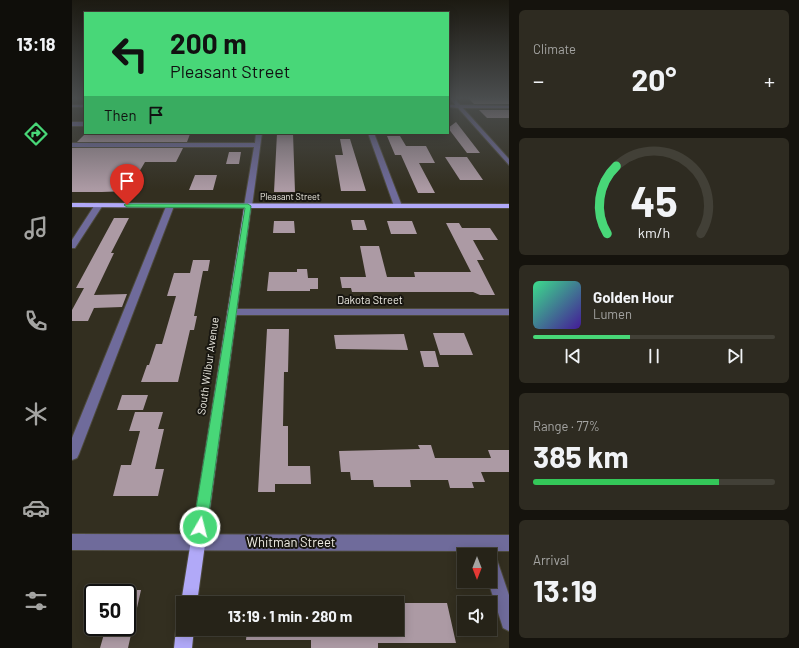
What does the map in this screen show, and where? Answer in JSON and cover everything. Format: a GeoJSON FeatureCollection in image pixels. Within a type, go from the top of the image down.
{"type":"FeatureCollection","features":[{"type":"Feature","properties":{"kind":"main road","name":"Pleasant Street"},"geometry":{"type":"LineString","coordinates":[[72,205],[509,206]]}},
{"type":"Feature","properties":{"kind":"main road","name":"South Wilbur Avenue"},"geometry":{"type":"LineString","coordinates":[[190,596],[248,206]]}},
{"type":"Feature","properties":{"kind":"main road"},"geometry":{"type":"LineString","coordinates":[[182,648],[184,636]]}},
{"type":"Feature","properties":{"kind":"street"},"geometry":{"type":"LineString","coordinates":[[479,128],[509,163]]}},
{"type":"Feature","properties":{"kind":"street","name":"South Wilbur Avenue"},"geometry":{"type":"LineString","coordinates":[[248,206],[259,134]]}},
{"type":"Feature","properties":{"kind":"street"},"geometry":{"type":"LineString","coordinates":[[371,134],[398,206]]}},
{"type":"Feature","properties":{"kind":"street"},"geometry":{"type":"LineString","coordinates":[[72,145],[257,145]]}},
{"type":"Feature","properties":{"kind":"street"},"geometry":{"type":"LineString","coordinates":[[498,150],[509,150]]}},
{"type":"Feature","properties":{"kind":"street"},"geometry":{"type":"LineString","coordinates":[[72,246],[99,205]]}},
{"type":"Feature","properties":{"kind":"street"},"geometry":{"type":"LineString","coordinates":[[72,454],[170,206]]}},
{"type":"Feature","properties":{"kind":"street","name":"Dakota Street"},"geometry":{"type":"LineString","coordinates":[[232,312],[509,312]]}},
{"type":"Feature","properties":{"kind":"street","name":"Whitman Street"},"geometry":{"type":"LineString","coordinates":[[72,542],[198,542],[457,548]]}},
{"type":"Feature","properties":{"kind":"street","name":"Whitman Street"},"geometry":{"type":"LineString","coordinates":[[490,548],[509,543]]}},
{"type":"Feature","properties":{"kind":"street"},"geometry":{"type":"LineString","coordinates":[[497,583],[509,622]]}},
{"type":"Feature","properties":{"kind":"building"},"geometry":{"type":"Polygon","coordinates":[[[449,128],[461,128],[480,153],[467,153],[449,128]]]}},
{"type":"Feature","properties":{"kind":"building"},"geometry":{"type":"Polygon","coordinates":[[[85,134],[190,134],[187,142],[77,142],[85,134]]]}},
{"type":"Feature","properties":{"kind":"building"},"geometry":{"type":"Polygon","coordinates":[[[277,134],[293,134],[295,192],[274,192],[277,134]]]}},
{"type":"Feature","properties":{"kind":"building"},"geometry":{"type":"Polygon","coordinates":[[[387,136],[400,136],[406,146],[426,146],[435,163],[419,163],[435,193],[418,193],[401,155],[395,155],[387,136]]]}},
{"type":"Feature","properties":{"kind":"building"},"geometry":{"type":"Polygon","coordinates":[[[340,139],[350,139],[366,191],[341,191],[335,155],[343,155],[340,139]]]}},
{"type":"Feature","properties":{"kind":"building"},"geometry":{"type":"Polygon","coordinates":[[[72,148],[183,148],[176,162],[145,162],[128,191],[72,192],[72,148]]]}},
{"type":"Feature","properties":{"kind":"building"},"geometry":{"type":"Polygon","coordinates":[[[229,152],[241,152],[239,164],[226,164],[229,152]]]}},
{"type":"Feature","properties":{"kind":"building"},"geometry":{"type":"Polygon","coordinates":[[[445,157],[467,157],[483,180],[460,180],[445,157]]]}},
{"type":"Feature","properties":{"kind":"building"},"geometry":{"type":"Polygon","coordinates":[[[195,175],[217,175],[213,190],[189,190],[195,175]]]}},
{"type":"Feature","properties":{"kind":"building"},"geometry":{"type":"Polygon","coordinates":[[[114,218],[129,218],[111,253],[114,253],[94,295],[127,294],[122,307],[94,308],[88,321],[72,321],[72,310],[84,288],[76,288],[114,218]]]}},
{"type":"Feature","properties":{"kind":"building"},"geometry":{"type":"Polygon","coordinates":[[[351,220],[364,220],[367,230],[353,230],[351,220]]]}},
{"type":"Feature","properties":{"kind":"building"},"geometry":{"type":"Polygon","coordinates":[[[274,221],[294,221],[295,233],[273,233],[274,221]]]}},
{"type":"Feature","properties":{"kind":"building"},"geometry":{"type":"Polygon","coordinates":[[[387,221],[412,221],[417,234],[391,234],[387,221]]]}},
{"type":"Feature","properties":{"kind":"building"},"geometry":{"type":"Polygon","coordinates":[[[446,223],[459,223],[462,228],[490,228],[498,240],[473,240],[484,260],[477,260],[495,295],[480,295],[473,292],[352,292],[351,288],[342,288],[340,277],[366,277],[360,246],[379,246],[387,277],[415,277],[414,272],[471,272],[446,223]]]}},
{"type":"Feature","properties":{"kind":"building"},"geometry":{"type":"Polygon","coordinates":[[[193,260],[210,260],[208,271],[203,271],[194,316],[197,316],[194,330],[190,330],[178,382],[141,382],[156,344],[162,344],[176,296],[167,296],[174,273],[190,273],[193,260]]]}},
{"type":"Feature","properties":{"kind":"building"},"geometry":{"type":"Polygon","coordinates":[[[297,269],[307,269],[308,278],[318,278],[318,289],[310,289],[310,291],[267,291],[269,272],[297,272],[297,269]]]}},
{"type":"Feature","properties":{"kind":"building"},"geometry":{"type":"Polygon","coordinates":[[[267,329],[289,329],[288,372],[284,372],[283,426],[288,426],[288,466],[310,466],[311,484],[275,484],[275,492],[258,492],[267,329]]]}},
{"type":"Feature","properties":{"kind":"building"},"geometry":{"type":"Polygon","coordinates":[[[433,333],[464,333],[473,355],[440,355],[433,333]]]}},
{"type":"Feature","properties":{"kind":"building"},"geometry":{"type":"Polygon","coordinates":[[[404,334],[408,350],[336,349],[334,335],[404,334]]]}},
{"type":"Feature","properties":{"kind":"building"},"geometry":{"type":"Polygon","coordinates":[[[420,351],[435,351],[439,367],[424,367],[420,351]]]}},
{"type":"Feature","properties":{"kind":"building"},"geometry":{"type":"Polygon","coordinates":[[[122,395],[148,395],[143,410],[117,410],[122,395]]]}},
{"type":"Feature","properties":{"kind":"building"},"geometry":{"type":"Polygon","coordinates":[[[135,412],[163,412],[158,429],[164,429],[155,469],[164,469],[158,496],[113,496],[121,465],[131,465],[140,431],[129,431],[135,412]]]}},
{"type":"Feature","properties":{"kind":"building"},"geometry":{"type":"Polygon","coordinates":[[[418,445],[431,445],[435,458],[491,458],[488,450],[509,450],[509,472],[481,472],[485,482],[472,482],[474,488],[450,488],[448,480],[410,480],[411,487],[374,487],[373,480],[351,480],[350,472],[341,472],[339,451],[420,449],[418,445]]]}},
{"type":"Feature","properties":{"kind":"building"},"geometry":{"type":"Polygon","coordinates":[[[136,590],[141,590],[136,612],[136,590]]]}},
{"type":"Feature","properties":{"kind":"building"},"geometry":{"type":"Polygon","coordinates":[[[404,603],[447,603],[456,643],[378,643],[378,648],[311,648],[311,640],[246,640],[246,636],[404,636],[404,603]]]}},
{"type":"Feature","properties":{"kind":"building"},"geometry":{"type":"Polygon","coordinates":[[[103,636],[131,636],[128,648],[100,648],[103,636]]]}},
{"type":"Feature","properties":{"kind":"route"},"geometry":{"type":"LineString","coordinates":[[127,205],[248,206],[200,527]]}}]}
